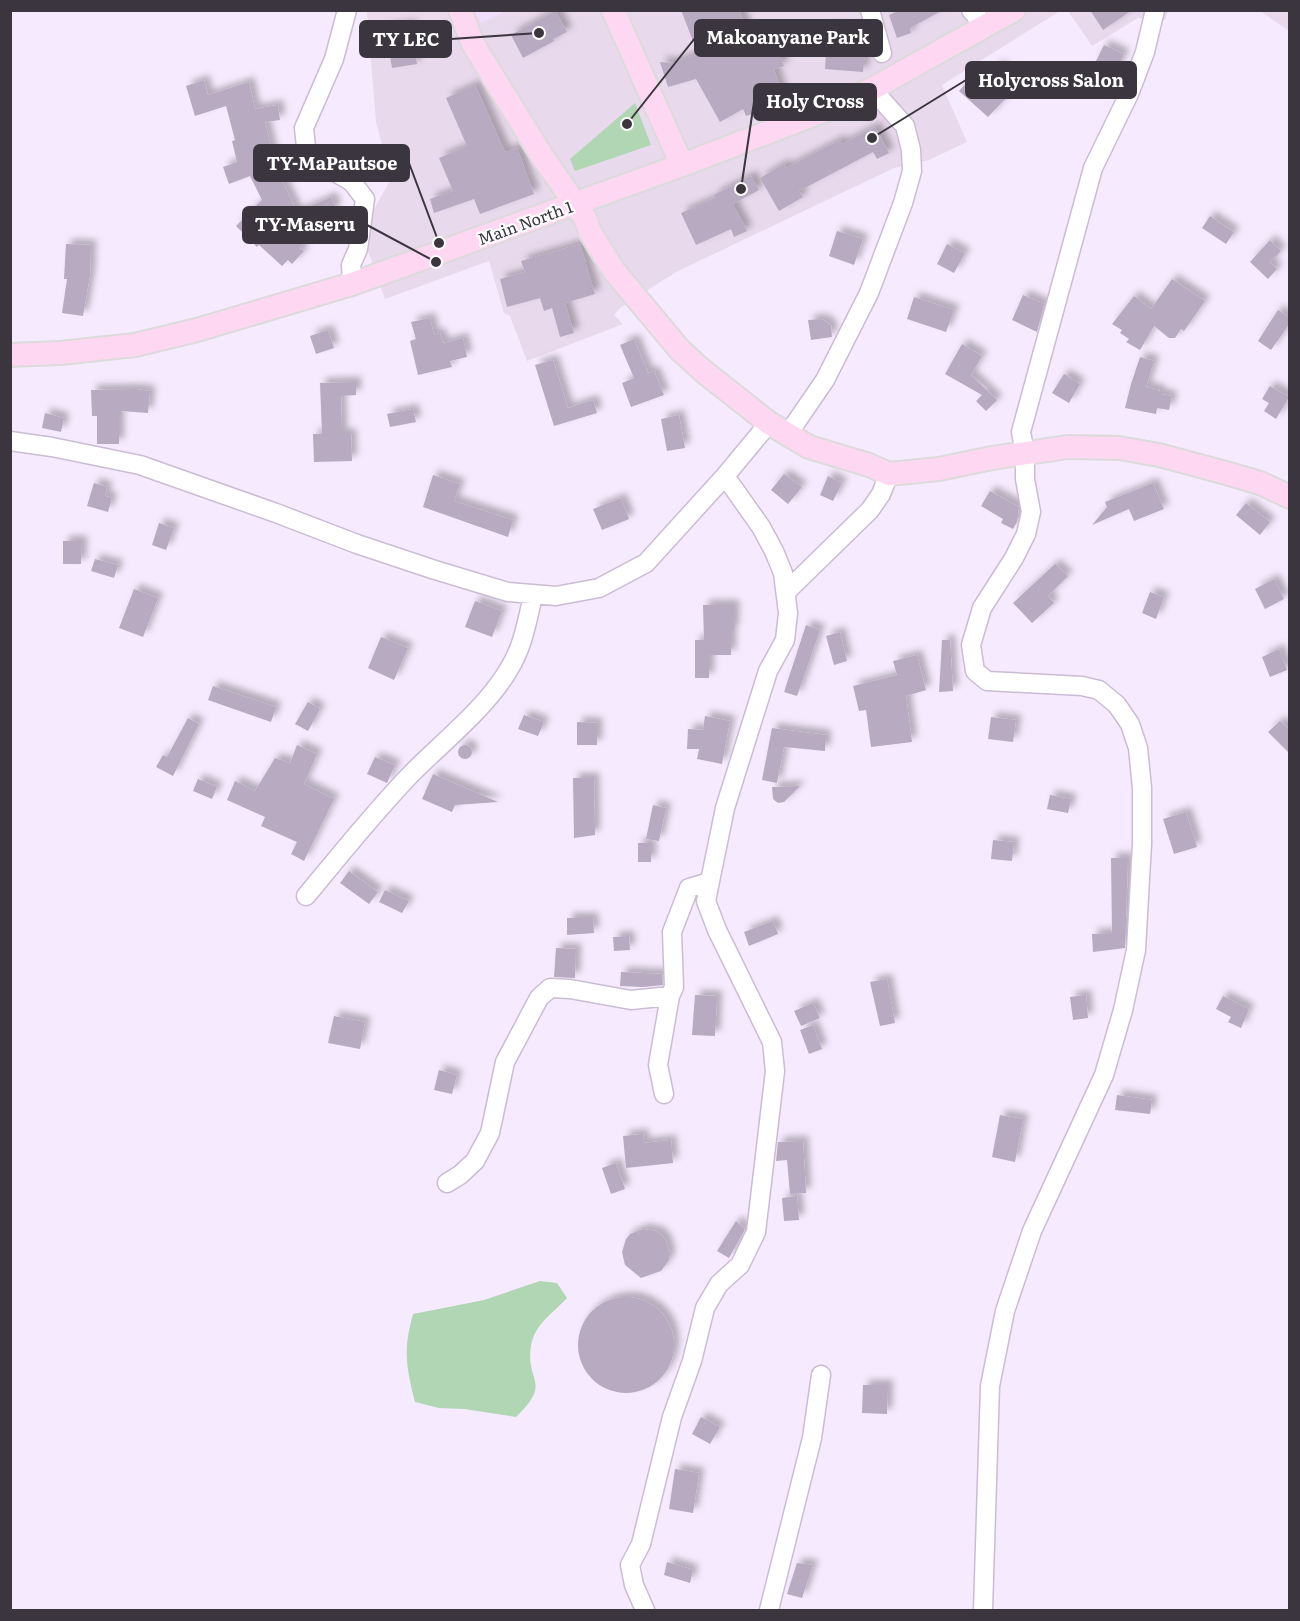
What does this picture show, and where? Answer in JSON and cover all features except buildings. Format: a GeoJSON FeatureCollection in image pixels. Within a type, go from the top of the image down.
{"type":"FeatureCollection","features":[{"type":"Feature","properties":{"kind":"main road"},"geometry":{"type":"LineString","coordinates":[[460,10],[473,44],[585,218],[590,232],[614,271],[680,350],[703,371],[779,428],[809,447],[869,465],[889,474],[939,469],[1068,447],[1119,448],[1159,455],[1226,473],[1260,483],[1290,497]]}},
{"type":"Feature","properties":{"kind":"main road"},"geometry":{"type":"LineString","coordinates":[[613,10],[682,165]]}},
{"type":"Feature","properties":{"kind":"main road","name":"Main North 1"},"geometry":{"type":"LineString","coordinates":[[10,356],[135,345],[197,330],[352,284],[682,165],[821,112],[872,89],[978,18],[1014,10]]}},
{"type":"Feature","properties":{"kind":"street"},"geometry":{"type":"LineString","coordinates":[[347,10],[334,59],[304,128],[307,156],[352,182],[365,200],[358,249],[351,266],[352,284]]}},
{"type":"Feature","properties":{"kind":"street"},"geometry":{"type":"LineString","coordinates":[[870,10],[882,53]]}},
{"type":"Feature","properties":{"kind":"street"},"geometry":{"type":"LineString","coordinates":[[983,1611],[990,1386],[1005,1311],[1032,1231],[1104,1075],[1123,1010],[1136,951],[1142,844],[1142,788],[1138,748],[1130,724],[1117,705],[1099,690],[1090,688],[987,681],[975,671],[971,645],[982,608],[1014,558],[1026,534],[1031,512],[1025,478],[1022,432],[1093,168],[1145,52],[1155,10]]}},
{"type":"Feature","properties":{"kind":"street"},"geometry":{"type":"LineString","coordinates":[[10,441],[140,465],[357,544],[508,592],[533,596],[556,596],[599,588],[646,563],[725,476],[779,428],[825,380],[869,293],[903,203],[912,171],[911,150],[905,126],[872,89]]}},
{"type":"Feature","properties":{"kind":"street"},"geometry":{"type":"LineString","coordinates":[[786,592],[870,510],[881,494],[889,474]]}},
{"type":"Feature","properties":{"kind":"street"},"geometry":{"type":"LineString","coordinates":[[645,1611],[634,1585],[630,1565],[641,1544],[672,1417],[692,1361],[705,1308],[719,1284],[740,1264],[756,1232],[775,1071],[772,1042],[721,939],[706,901],[725,808],[768,671],[785,640],[788,613],[783,573],[774,551],[761,527],[725,476]]}},
{"type":"Feature","properties":{"kind":"street"},"geometry":{"type":"LineString","coordinates":[[306,897],[411,774],[478,708],[509,671],[519,650],[533,596]]}},
{"type":"Feature","properties":{"kind":"street"},"geometry":{"type":"LineString","coordinates":[[664,1094],[658,1065],[670,996],[674,987],[672,932],[689,888],[709,882]]}},
{"type":"Feature","properties":{"kind":"street"},"geometry":{"type":"LineString","coordinates":[[447,1183],[475,1161],[490,1133],[505,1062],[539,998],[550,988],[570,989],[632,1000],[670,996]]}},
{"type":"Feature","properties":{"kind":"street"},"geometry":{"type":"LineString","coordinates":[[769,1611],[812,1438],[821,1375]]}},
{"type":"Feature","properties":{"kind":"shaded area"},"geometry":{"type":"Polygon","coordinates":[[[367,11],[1060,11],[942,85],[967,142],[929,160],[894,168],[676,272],[620,308],[614,315],[623,324],[527,361],[510,316],[504,313],[489,261],[385,299],[368,251],[373,211],[391,179],[376,122],[367,11]]]}},
{"type":"Feature","properties":{"kind":"shaded area"},"geometry":{"type":"Polygon","coordinates":[[[474,11],[506,11],[481,23],[474,11]]]}},
{"type":"Feature","properties":{"kind":"shaded area"},"geometry":{"type":"Polygon","coordinates":[[[1068,11],[1168,11],[1165,20],[1138,18],[1092,46],[1068,11]]]}},
{"type":"Feature","properties":{"kind":"shaded area"},"geometry":{"type":"Polygon","coordinates":[[[1260,11],[1289,11],[1289,31],[1260,11]]]}},
{"type":"Feature","properties":{"kind":"green space"},"geometry":{"type":"Polygon","coordinates":[[[635,103],[651,145],[575,171],[570,159],[635,103]]]}},
{"type":"Feature","properties":{"kind":"green space"},"geometry":{"type":"Polygon","coordinates":[[[540,1281],[557,1283],[567,1298],[545,1320],[533,1339],[530,1358],[535,1388],[533,1396],[516,1417],[464,1409],[439,1408],[415,1402],[407,1358],[413,1314],[484,1300],[540,1281]]]}},
{"type":"Feature","properties":{"kind":"place","name":"TY LEC"},"geometry":{"type":"Point","coordinates":[539,33]}},
{"type":"Feature","properties":{"kind":"place","name":"Makoanyane Park"},"geometry":{"type":"Point","coordinates":[627,124]}},
{"type":"Feature","properties":{"kind":"place","name":"Holycross Salon"},"geometry":{"type":"Point","coordinates":[872,138]}},
{"type":"Feature","properties":{"kind":"place","name":"Holy Cross"},"geometry":{"type":"Point","coordinates":[741,189]}},
{"type":"Feature","properties":{"kind":"place","name":"TY-MaPautsoe"},"geometry":{"type":"Point","coordinates":[439,243]}},
{"type":"Feature","properties":{"kind":"place","name":"TY-Maseru"},"geometry":{"type":"Point","coordinates":[436,262]}}]}
